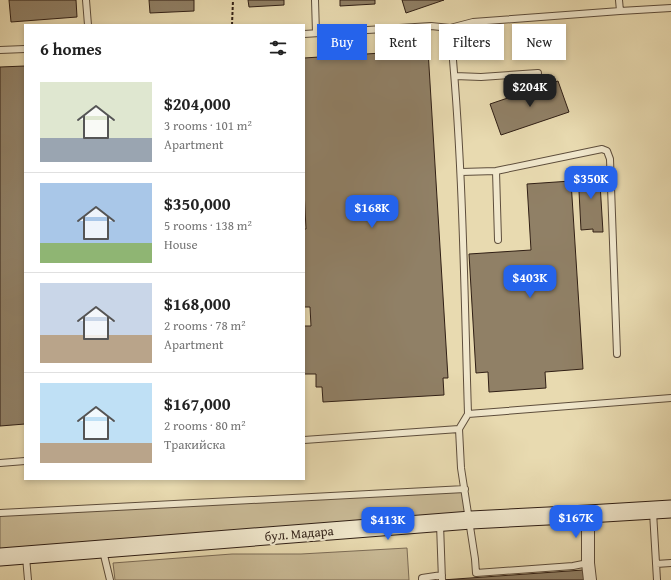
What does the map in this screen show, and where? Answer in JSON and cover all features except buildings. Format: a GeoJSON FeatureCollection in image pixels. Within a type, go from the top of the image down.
{"type":"FeatureCollection","features":[{"type":"Feature","properties":{"kind":"main road","name":"бул. Мадара"},"geometry":{"type":"LineString","coordinates":[[0,557],[440,522],[671,509]]}},
{"type":"Feature","properties":{"kind":"street"},"geometry":{"type":"LineString","coordinates":[[588,514],[588,563],[590,580]]}},
{"type":"Feature","properties":{"kind":"lane"},"geometry":{"type":"LineString","coordinates":[[86,0],[88,24]]}},
{"type":"Feature","properties":{"kind":"lane"},"geometry":{"type":"LineString","coordinates":[[315,0],[316,33]]}},
{"type":"Feature","properties":{"kind":"lane"},"geometry":{"type":"LineString","coordinates":[[619,0],[620,11]]}},
{"type":"Feature","properties":{"kind":"lane"},"geometry":{"type":"LineString","coordinates":[[465,24],[473,22],[671,8]]}},
{"type":"Feature","properties":{"kind":"lane"},"geometry":{"type":"LineString","coordinates":[[305,34],[431,26],[439,27]]}},
{"type":"Feature","properties":{"kind":"lane"},"geometry":{"type":"LineString","coordinates":[[0,50],[24,49]]}},
{"type":"Feature","properties":{"kind":"lane"},"geometry":{"type":"LineString","coordinates":[[453,60],[461,172],[468,414],[459,428],[462,468],[476,573],[574,566],[588,563]]}},
{"type":"Feature","properties":{"kind":"lane"},"geometry":{"type":"LineString","coordinates":[[455,76],[481,77],[538,73]]}},
{"type":"Feature","properties":{"kind":"lane"},"geometry":{"type":"LineString","coordinates":[[461,172],[496,171],[602,149],[607,151],[610,159],[617,354]]}},
{"type":"Feature","properties":{"kind":"lane"},"geometry":{"type":"LineString","coordinates":[[496,171],[498,240]]}},
{"type":"Feature","properties":{"kind":"lane"},"geometry":{"type":"LineString","coordinates":[[468,414],[671,398]]}},
{"type":"Feature","properties":{"kind":"lane"},"geometry":{"type":"LineString","coordinates":[[305,440],[459,428]]}},
{"type":"Feature","properties":{"kind":"lane"},"geometry":{"type":"LineString","coordinates":[[0,463],[24,461]]}},
{"type":"Feature","properties":{"kind":"lane"},"geometry":{"type":"LineString","coordinates":[[0,513],[465,489]]}},
{"type":"Feature","properties":{"kind":"lane"},"geometry":{"type":"LineString","coordinates":[[653,510],[657,580]]}},
{"type":"Feature","properties":{"kind":"lane"},"geometry":{"type":"LineString","coordinates":[[422,580],[422,578],[442,577],[440,522]]}},
{"type":"Feature","properties":{"kind":"lane"},"geometry":{"type":"LineString","coordinates":[[103,549],[110,580]]}},
{"type":"Feature","properties":{"kind":"lane"},"geometry":{"type":"LineString","coordinates":[[26,555],[28,580]]}},
{"type":"Feature","properties":{"kind":"lane"},"geometry":{"type":"LineString","coordinates":[[656,564],[671,563]]}},
{"type":"Feature","properties":{"kind":"path"},"geometry":{"type":"LineString","coordinates":[[232,24],[233,0]]}},
{"type":"Feature","properties":{"kind":"shaded area"},"geometry":{"type":"Polygon","coordinates":[[[465,489],[469,520],[0,557],[0,513],[465,489]]]}},
{"type":"Feature","properties":{"kind":"shaded area"},"geometry":{"type":"Polygon","coordinates":[[[407,548],[409,580],[115,580],[113,563],[232,554],[301,554],[407,548]]]}}]}
